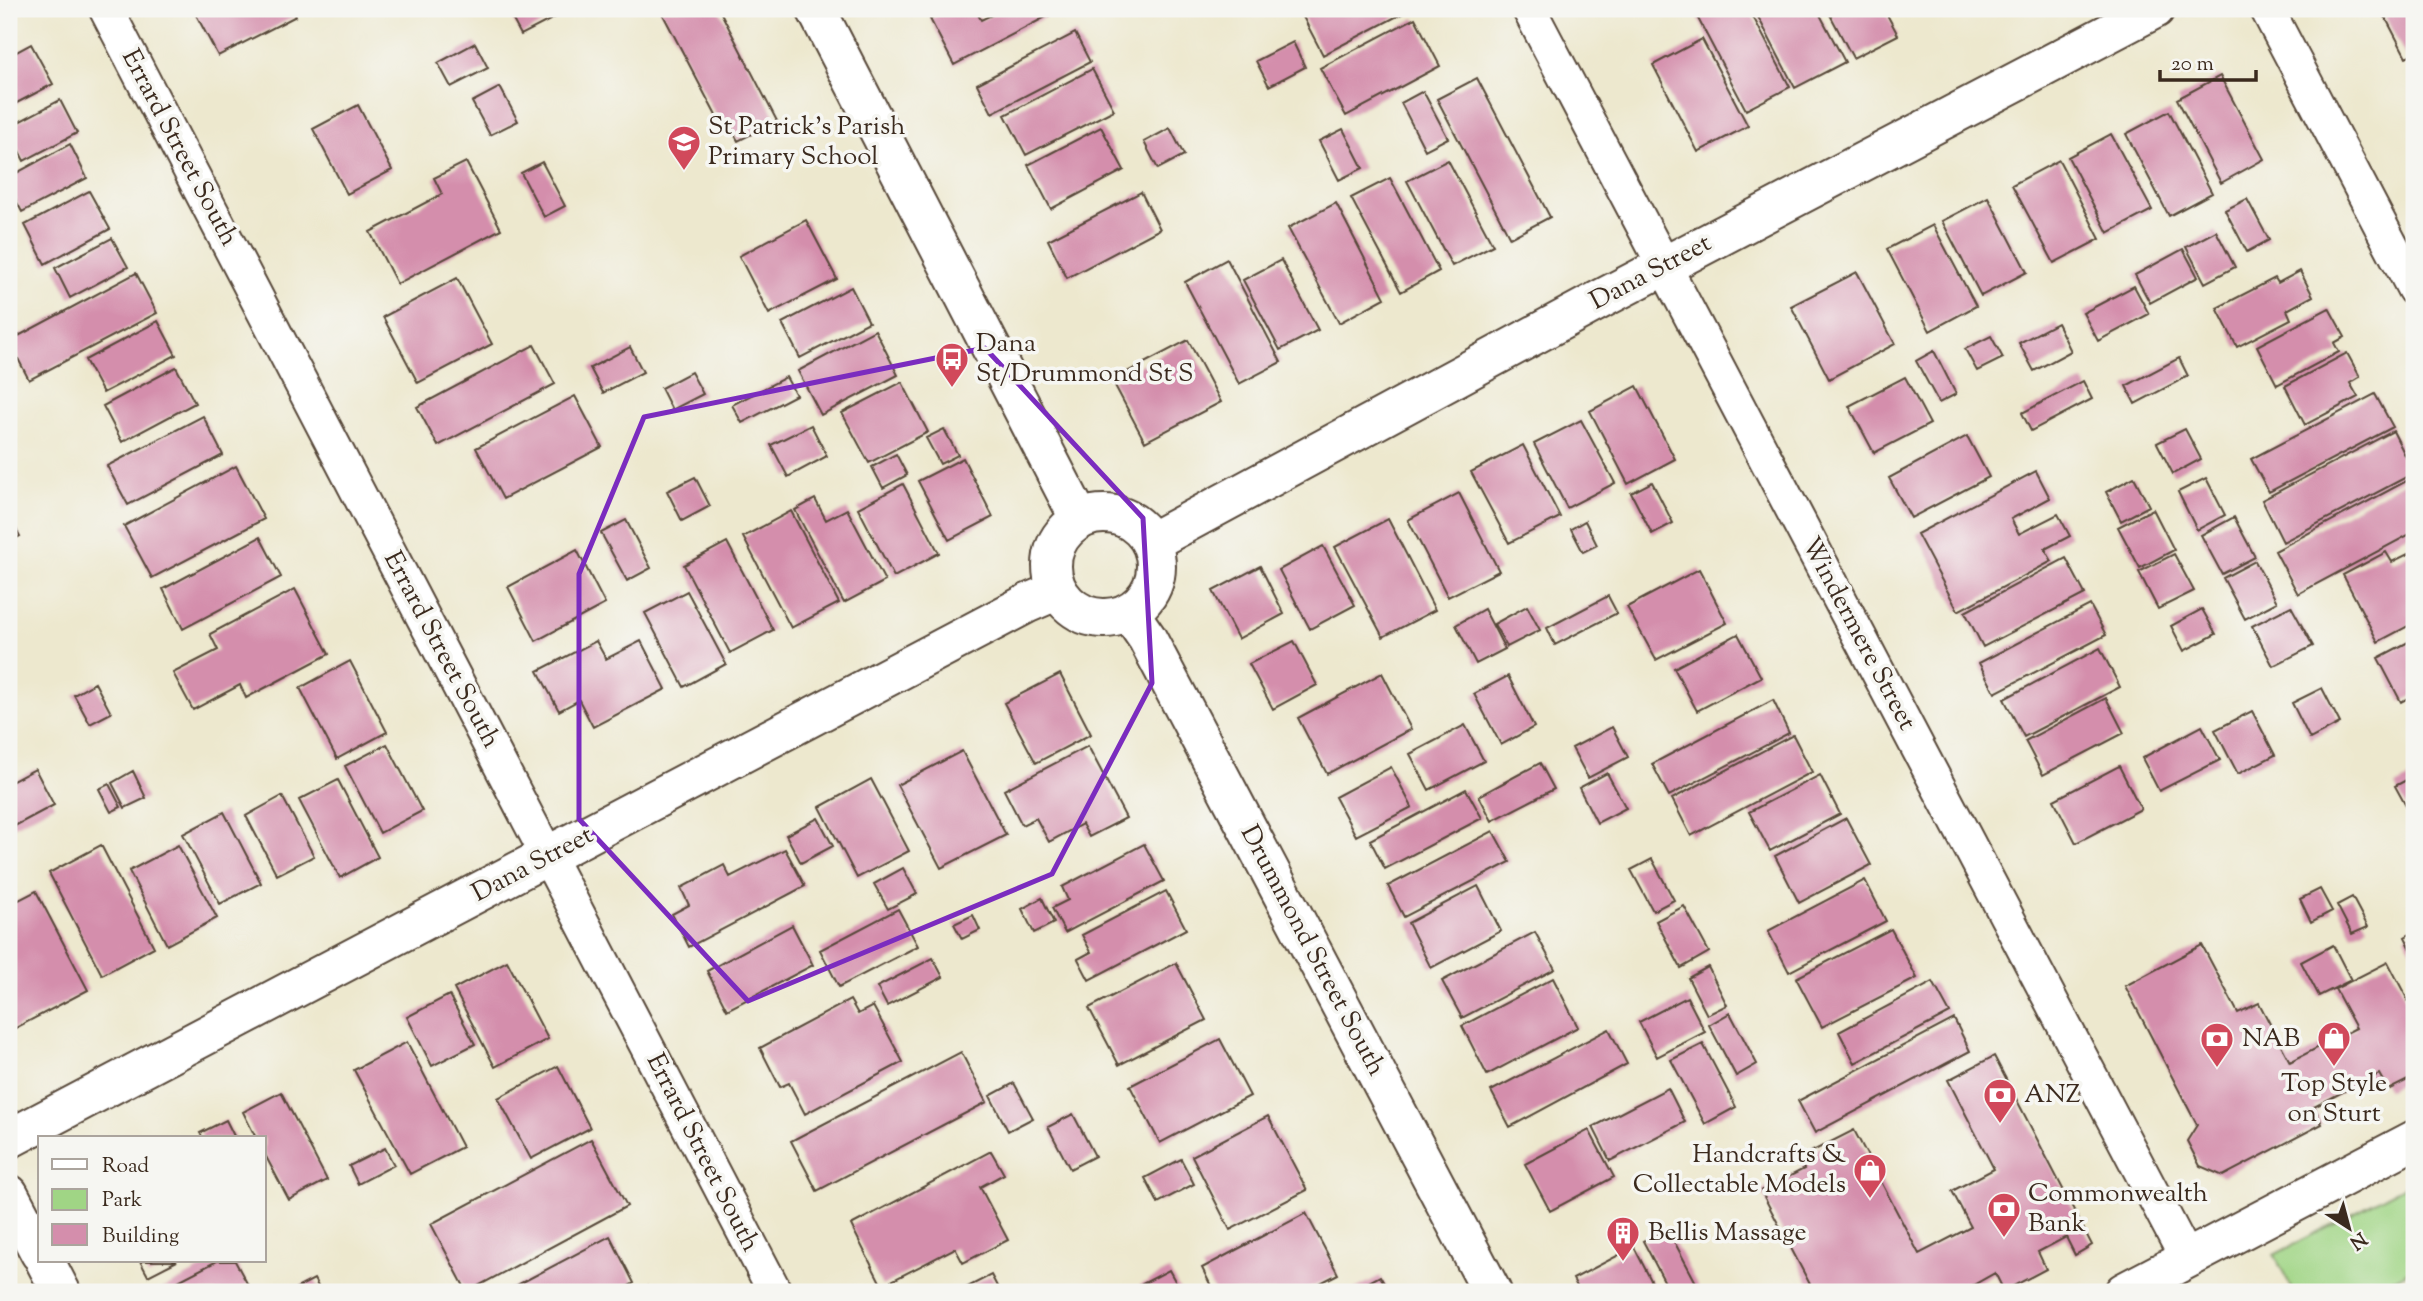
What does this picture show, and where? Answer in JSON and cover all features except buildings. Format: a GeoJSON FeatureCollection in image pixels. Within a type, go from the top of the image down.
{"type":"FeatureCollection","features":[{"type":"Feature","properties":{"kind":"street","name":"Errard Street South"},"geometry":{"type":"LineString","coordinates":[[106,9],[775,1292]]}},
{"type":"Feature","properties":{"kind":"street"},"geometry":{"type":"LineString","coordinates":[[816,9],[1080,520]]}},
{"type":"Feature","properties":{"kind":"street","name":"Windermere Street"},"geometry":{"type":"LineString","coordinates":[[1529,9],[2187,1259]]}},
{"type":"Feature","properties":{"kind":"street","name":"Dana Street"},"geometry":{"type":"LineString","coordinates":[[1151,542],[1664,266],[2155,9]]}},
{"type":"Feature","properties":{"kind":"street"},"geometry":{"type":"LineString","coordinates":[[2267,9],[2414,289]]}},
{"type":"Feature","properties":{"kind":"street"},"geometry":{"type":"LineString","coordinates":[[1099,513],[1120,516],[1138,526],[1151,542],[1156,561],[1154,581],[1145,599],[1129,612],[1114,617],[1089,616],[1068,604],[1058,590],[1052,575],[1052,558],[1066,529],[1080,520],[1099,513]]}},
{"type":"Feature","properties":{"kind":"street","name":"Dana Street"},"geometry":{"type":"LineString","coordinates":[[9,1139],[1028,603],[1058,590]]}},
{"type":"Feature","properties":{"kind":"street","name":"Drummond Street South"},"geometry":{"type":"LineString","coordinates":[[1129,612],[1147,638],[1492,1292]]}},
{"type":"Feature","properties":{"kind":"street"},"geometry":{"type":"LineString","coordinates":[[2124,1292],[2414,1140]]}},
{"type":"Feature","properties":{"kind":"street"},"geometry":{"type":"LineString","coordinates":[[9,1194],[38,1249]]}},
{"type":"Feature","properties":{"kind":"street"},"geometry":{"type":"LineString","coordinates":[[45,1262],[61,1292]]}},
{"type":"Feature","properties":{"kind":"highlighted area"},"geometry":{"type":"Polygon","coordinates":[[[985,348],[1143,518],[1152,683],[1052,874],[748,1001],[579,819],[579,574],[644,417],[985,348]]]}},
{"type":"Feature","properties":{"kind":"green space"},"geometry":{"type":"Polygon","coordinates":[[[2414,1181],[2414,1268],[2369,1292],[2294,1292],[2274,1255],[2414,1181]]]}},
{"type":"Feature","properties":{"kind":"place","name":"St Patrick's Parish Primary School"},"geometry":{"type":"Point","coordinates":[684,172]}},
{"type":"Feature","properties":{"kind":"place","name":"Dana St/Drummond St S"},"geometry":{"type":"Point","coordinates":[952,389]}},
{"type":"Feature","properties":{"kind":"place","name":"Top Style on Sturt"},"geometry":{"type":"Point","coordinates":[2334,1068]}},
{"type":"Feature","properties":{"kind":"place","name":"NAB"},"geometry":{"type":"Point","coordinates":[2217,1069]}},
{"type":"Feature","properties":{"kind":"place","name":"ANZ"},"geometry":{"type":"Point","coordinates":[2000,1125]}},
{"type":"Feature","properties":{"kind":"place","name":"Handcrafts & Collectable Models"},"geometry":{"type":"Point","coordinates":[1870,1200]}},
{"type":"Feature","properties":{"kind":"place","name":"Commonwealth Bank"},"geometry":{"type":"Point","coordinates":[2004,1239]}},
{"type":"Feature","properties":{"kind":"place","name":"Bellis Massage"},"geometry":{"type":"Point","coordinates":[1623,1263]}}]}
